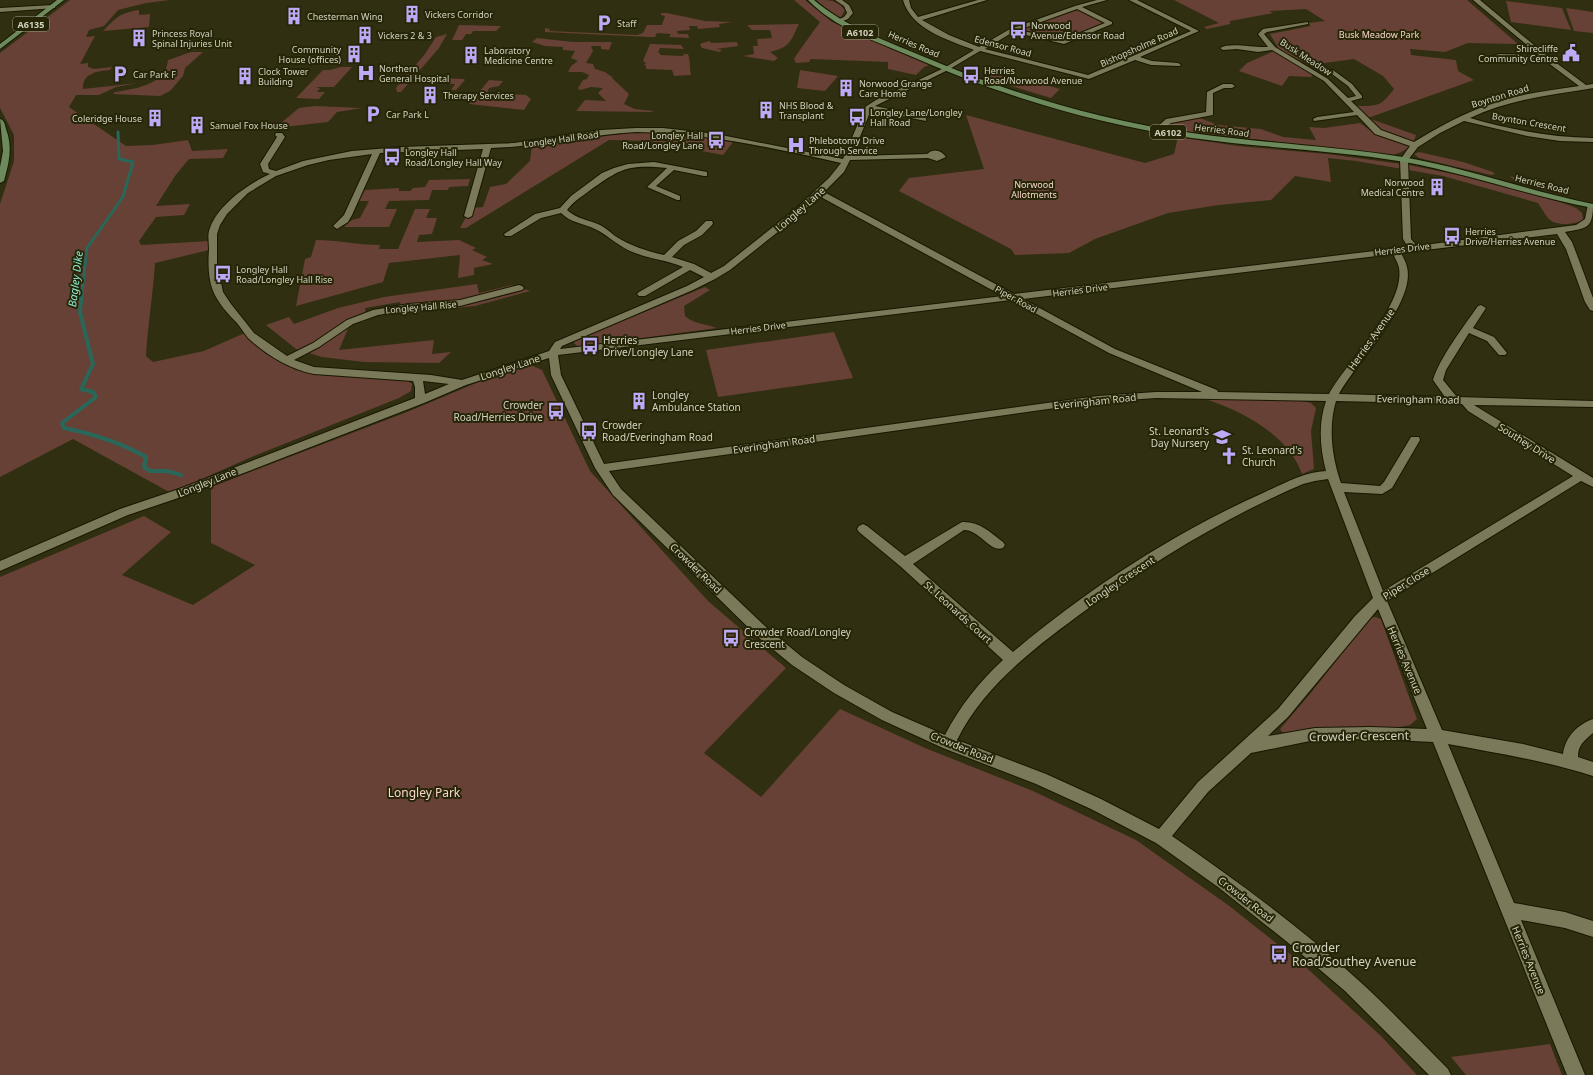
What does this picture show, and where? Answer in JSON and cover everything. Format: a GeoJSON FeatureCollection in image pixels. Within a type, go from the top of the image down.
{"type":"FeatureCollection","features":[{"type":"Feature","properties":{"kind":"main road","name":"A6135"},"geometry":{"type":"LineString","coordinates":[[0,47],[62,0]]}},
{"type":"Feature","properties":{"kind":"main road","name":"Herries Road"},"geometry":{"type":"LineString","coordinates":[[811,0],[838,21],[946,69],[988,85],[1050,105],[1158,130],[1229,141],[1404,160],[1455,171],[1546,196],[1592,206]]}},
{"type":"Feature","properties":{"kind":"main road"},"geometry":{"type":"LineString","coordinates":[[0,121],[5,134],[7,157],[0,181]]}},
{"type":"Feature","properties":{"kind":"street"},"geometry":{"type":"LineString","coordinates":[[838,0],[850,9],[850,13],[846,18],[838,21]]}},
{"type":"Feature","properties":{"kind":"street","name":"Edensor Road"},"geometry":{"type":"LineString","coordinates":[[906,0],[907,9],[917,19],[950,38],[978,50],[1089,77]]}},
{"type":"Feature","properties":{"kind":"street"},"geometry":{"type":"LineString","coordinates":[[917,19],[984,0]]}},
{"type":"Feature","properties":{"kind":"street"},"geometry":{"type":"LineString","coordinates":[[869,107],[884,98],[946,69],[1012,30],[1077,7],[1104,0]]}},
{"type":"Feature","properties":{"kind":"street","name":"Bishopsholme Road"},"geometry":{"type":"LineString","coordinates":[[1089,77],[1196,31],[1132,0]]}},
{"type":"Feature","properties":{"kind":"street"},"geometry":{"type":"LineString","coordinates":[[1476,0],[1545,57],[1593,92]]}},
{"type":"Feature","properties":{"kind":"street"},"geometry":{"type":"LineString","coordinates":[[0,10],[53,7]]}},
{"type":"Feature","properties":{"kind":"street"},"geometry":{"type":"LineString","coordinates":[[1012,30],[1064,42],[1110,23],[1077,7]]}},
{"type":"Feature","properties":{"kind":"street","name":"Busk Meadow"},"geometry":{"type":"LineString","coordinates":[[1306,23],[1262,32],[1261,34],[1273,48],[1326,80],[1378,132],[1415,145]]}},
{"type":"Feature","properties":{"kind":"street"},"geometry":{"type":"LineString","coordinates":[[1223,48],[1237,47],[1258,50],[1273,48]]}},
{"type":"Feature","properties":{"kind":"street"},"geometry":{"type":"LineString","coordinates":[[1481,62],[1499,56],[1545,57]]}},
{"type":"Feature","properties":{"kind":"street"},"geometry":{"type":"LineString","coordinates":[[1136,58],[1151,63],[1178,65]]}},
{"type":"Feature","properties":{"kind":"street"},"geometry":{"type":"LineString","coordinates":[[1331,71],[1350,85],[1360,97],[1356,100],[1345,100]]}},
{"type":"Feature","properties":{"kind":"street"},"geometry":{"type":"LineString","coordinates":[[1158,130],[1169,121],[1210,113],[1210,92],[1223,86],[1232,86]]}},
{"type":"Feature","properties":{"kind":"street","name":"Boynton Road"},"geometry":{"type":"LineString","coordinates":[[1404,160],[1415,145],[1437,131],[1483,109],[1537,94],[1583,86],[1593,86]]}},
{"type":"Feature","properties":{"kind":"street"},"geometry":{"type":"LineString","coordinates":[[869,107],[923,119]]}},
{"type":"Feature","properties":{"kind":"street","name":"Longley Lane"},"geometry":{"type":"LineString","coordinates":[[0,566],[124,512],[183,492],[420,401],[462,383],[553,353],[558,344],[565,340],[690,288],[712,277],[727,268],[770,235],[820,193],[841,170],[869,107]]}},
{"type":"Feature","properties":{"kind":"street"},"geometry":{"type":"LineString","coordinates":[[1316,119],[1358,113]]}},
{"type":"Feature","properties":{"kind":"street","name":"Boynton Crescent"},"geometry":{"type":"LineString","coordinates":[[1463,118],[1491,126],[1543,137],[1593,140]]}},
{"type":"Feature","properties":{"kind":"street","name":"Longley Hall Road"},"geometry":{"type":"LineString","coordinates":[[462,383],[434,378],[309,370],[286,360],[251,335],[228,309],[217,291],[213,276],[214,232],[220,216],[237,196],[259,180],[309,162],[343,156],[428,147],[529,144],[624,131],[685,131],[757,142],[846,160],[930,156]]}},
{"type":"Feature","properties":{"kind":"street"},"geometry":{"type":"LineString","coordinates":[[276,173],[266,170],[264,164],[281,136],[279,134]]}},
{"type":"Feature","properties":{"kind":"street"},"geometry":{"type":"LineString","coordinates":[[468,216],[488,146]]}},
{"type":"Feature","properties":{"kind":"street"},"geometry":{"type":"LineString","coordinates":[[337,226],[348,216],[377,152]]}},
{"type":"Feature","properties":{"kind":"street"},"geometry":{"type":"LineString","coordinates":[[1404,160],[1407,239],[1414,248]]}},
{"type":"Feature","properties":{"kind":"street"},"geometry":{"type":"LineString","coordinates":[[508,234],[538,216],[563,210],[569,202],[605,175],[613,171],[635,165],[648,164],[704,174]]}},
{"type":"Feature","properties":{"kind":"street"},"geometry":{"type":"LineString","coordinates":[[672,168],[652,184],[651,187],[677,198]]}},
{"type":"Feature","properties":{"kind":"street","name":"Piper Road"},"geometry":{"type":"LineString","coordinates":[[820,193],[1112,351],[1218,395]]}},
{"type":"Feature","properties":{"kind":"street","name":"Herries Drive"},"geometry":{"type":"LineString","coordinates":[[553,353],[1559,231],[1586,224],[1590,220],[1592,206]]}},
{"type":"Feature","properties":{"kind":"street"},"geometry":{"type":"LineString","coordinates":[[563,210],[569,216],[598,227],[613,238],[637,251],[691,266],[712,277]]}},
{"type":"Feature","properties":{"kind":"street"},"geometry":{"type":"LineString","coordinates":[[666,258],[681,243],[704,230],[709,223]]}},
{"type":"Feature","properties":{"kind":"street"},"geometry":{"type":"LineString","coordinates":[[1559,231],[1565,237],[1570,246],[1582,282],[1593,308]]}},
{"type":"Feature","properties":{"kind":"street","name":"Herries Avenue"},"geometry":{"type":"LineString","coordinates":[[1396,250],[1402,258],[1404,268],[1402,288],[1395,307],[1353,364],[1332,397],[1328,415],[1327,436],[1327,451],[1331,475],[1380,599],[1576,1075]]}},
{"type":"Feature","properties":{"kind":"street"},"geometry":{"type":"LineString","coordinates":[[642,294],[691,266]]}},
{"type":"Feature","properties":{"kind":"street","name":"Longley Hall Rise"},"geometry":{"type":"LineString","coordinates":[[286,360],[316,345],[350,322],[370,314],[388,309],[460,303],[519,288]]}},
{"type":"Feature","properties":{"kind":"street"},"geometry":{"type":"LineString","coordinates":[[1453,399],[1438,380],[1441,370],[1466,329],[1481,308]]}},
{"type":"Feature","properties":{"kind":"street"},"geometry":{"type":"LineString","coordinates":[[1466,329],[1490,338],[1495,342],[1502,353]]}},
{"type":"Feature","properties":{"kind":"street","name":"Crowder Road"},"geometry":{"type":"LineString","coordinates":[[553,353],[556,375],[601,468],[617,492],[763,633],[798,661],[839,689],[887,716],[948,743],[1041,779],[1096,804],[1161,838],[1224,881],[1352,985],[1442,1075]]}},
{"type":"Feature","properties":{"kind":"street"},"geometry":{"type":"LineString","coordinates":[[417,378],[420,387],[420,401]]}},
{"type":"Feature","properties":{"kind":"street","name":"Everingham Road"},"geometry":{"type":"LineString","coordinates":[[601,468],[1098,399],[1156,395],[1453,399],[1593,404]]}},
{"type":"Feature","properties":{"kind":"street","name":"Southey Drive"},"geometry":{"type":"LineString","coordinates":[[1464,400],[1472,409],[1593,483]]}},
{"type":"Feature","properties":{"kind":"street"},"geometry":{"type":"LineString","coordinates":[[1337,488],[1382,490],[1388,485],[1415,440]]}},
{"type":"Feature","properties":{"kind":"street","name":"Longley Crescent"},"geometry":{"type":"LineString","coordinates":[[948,743],[960,719],[981,691],[1012,660],[1077,609],[1141,565],[1199,529],[1260,499],[1308,478],[1320,475],[1331,475]]}},
{"type":"Feature","properties":{"kind":"street","name":"Piper Close"},"geometry":{"type":"LineString","coordinates":[[1247,747],[1283,713],[1350,632],[1380,599],[1581,476]]}},
{"type":"Feature","properties":{"kind":"street"},"geometry":{"type":"LineString","coordinates":[[904,563],[962,526],[970,525],[978,528],[999,545]]}},
{"type":"Feature","properties":{"kind":"street","name":"St. Leonards Court"},"geometry":{"type":"LineString","coordinates":[[863,529],[904,563],[1012,660]]}},
{"type":"Feature","properties":{"kind":"street"},"geometry":{"type":"LineString","coordinates":[[1571,762],[1570,749],[1573,741],[1593,725]]}},
{"type":"Feature","properties":{"kind":"street","name":"Crowder Crescent"},"geometry":{"type":"LineString","coordinates":[[1247,747],[1315,734],[1372,733],[1437,736],[1523,751],[1571,762],[1593,769]]}},
{"type":"Feature","properties":{"kind":"street"},"geometry":{"type":"LineString","coordinates":[[1161,838],[1203,787],[1247,747]]}},
{"type":"Feature","properties":{"kind":"street"},"geometry":{"type":"LineString","coordinates":[[1509,910],[1565,920],[1593,929]]}},
{"type":"Feature","properties":{"kind":"green space"},"geometry":{"type":"Polygon","coordinates":[[[70,0],[170,0],[146,3],[118,10],[104,26],[89,30],[86,37],[95,36],[80,64],[88,63],[88,67],[94,69],[112,67],[110,70],[96,72],[88,76],[83,84],[83,89],[138,83],[116,87],[99,95],[76,95],[69,107],[126,146],[153,145],[188,140],[192,151],[228,149],[223,158],[189,159],[175,176],[156,206],[190,204],[184,215],[156,217],[139,241],[141,245],[209,241],[209,250],[155,263],[146,356],[153,362],[204,351],[247,332],[305,368],[407,380],[412,384],[411,391],[399,398],[249,458],[171,493],[73,439],[0,477],[0,204],[14,161],[14,135],[0,108],[0,53],[70,0]]]}},
{"type":"Feature","properties":{"kind":"green space"},"geometry":{"type":"Polygon","coordinates":[[[794,0],[805,0],[832,22],[930,65],[924,67],[916,75],[888,69],[888,62],[811,59],[809,62],[796,63],[794,59],[820,22],[794,0]]]}},
{"type":"Feature","properties":{"kind":"green space"},"geometry":{"type":"Polygon","coordinates":[[[816,0],[833,1],[845,10],[841,17],[838,18],[816,0]]]}},
{"type":"Feature","properties":{"kind":"green space","name":"Busk Meadow Park"},"geometry":{"type":"Polygon","coordinates":[[[1174,0],[1467,0],[1518,44],[1468,43],[1445,52],[1410,49],[1411,55],[1456,60],[1458,71],[1474,80],[1368,118],[1416,135],[1415,139],[1408,148],[1393,155],[1181,131],[1169,126],[1174,122],[1197,117],[1218,125],[1261,129],[1283,137],[1316,140],[1309,127],[1324,128],[1360,123],[1375,134],[1367,118],[1357,106],[1379,104],[1386,99],[1394,89],[1383,76],[1354,59],[1309,65],[1279,49],[1270,34],[1311,26],[1308,23],[1325,21],[1306,9],[1269,11],[1273,13],[1230,21],[1230,24],[1207,29],[1204,27],[1219,23],[1174,0]]]}},
{"type":"Feature","properties":{"kind":"green space"},"geometry":{"type":"Polygon","coordinates":[[[1506,1],[1562,8],[1571,30],[1511,22],[1506,1]]]}},
{"type":"Feature","properties":{"kind":"green space"},"geometry":{"type":"Polygon","coordinates":[[[1566,8],[1593,12],[1593,33],[1574,31],[1566,8]]]}},
{"type":"Feature","properties":{"kind":"green space"},"geometry":{"type":"Polygon","coordinates":[[[1081,9],[1105,23],[1063,41],[1020,29],[1081,9]]]}},
{"type":"Feature","properties":{"kind":"green space"},"geometry":{"type":"Polygon","coordinates":[[[139,10],[139,15],[150,14],[149,27],[103,31],[118,17],[139,10]]]}},
{"type":"Feature","properties":{"kind":"green space"},"geometry":{"type":"Polygon","coordinates":[[[661,13],[705,21],[733,22],[719,24],[720,27],[698,29],[697,26],[689,26],[690,30],[677,31],[678,34],[688,34],[689,38],[669,37],[671,34],[657,33],[655,37],[650,37],[545,32],[545,28],[550,29],[549,31],[637,35],[643,33],[647,25],[662,25],[665,16],[661,15],[661,13]]]}},
{"type":"Feature","properties":{"kind":"green space"},"geometry":{"type":"Polygon","coordinates":[[[799,24],[786,46],[770,52],[778,58],[774,61],[743,56],[754,54],[753,46],[758,46],[757,39],[772,38],[770,30],[752,30],[747,25],[799,24]]]}},
{"type":"Feature","properties":{"kind":"green space"},"geometry":{"type":"Polygon","coordinates":[[[459,25],[501,26],[496,31],[473,31],[471,34],[466,34],[462,40],[452,40],[459,25]]]}},
{"type":"Feature","properties":{"kind":"green space"},"geometry":{"type":"Polygon","coordinates":[[[447,34],[439,48],[401,92],[397,92],[396,88],[425,54],[436,37],[447,34]]]}},
{"type":"Feature","properties":{"kind":"green space"},"geometry":{"type":"Polygon","coordinates":[[[537,38],[573,42],[612,42],[609,50],[601,49],[601,46],[591,46],[593,51],[586,63],[593,64],[595,69],[605,72],[612,77],[629,94],[624,104],[635,109],[654,111],[576,111],[585,100],[606,101],[598,93],[603,88],[591,87],[580,90],[578,88],[583,80],[587,79],[589,75],[582,72],[568,72],[571,66],[578,61],[571,58],[575,51],[563,50],[563,47],[545,46],[532,42],[537,38]]]}},
{"type":"Feature","properties":{"kind":"green space"},"geometry":{"type":"Polygon","coordinates":[[[710,41],[711,43],[737,42],[738,46],[716,49],[722,50],[720,52],[702,48],[700,45],[710,41]]]}},
{"type":"Feature","properties":{"kind":"green space"},"geometry":{"type":"Polygon","coordinates":[[[624,43],[681,45],[684,49],[660,48],[658,53],[660,53],[660,55],[683,56],[684,54],[688,54],[691,75],[674,76],[672,70],[646,69],[646,66],[644,65],[646,63],[643,61],[650,44],[624,43]]]}},
{"type":"Feature","properties":{"kind":"green space"},"geometry":{"type":"Polygon","coordinates":[[[1274,51],[1311,73],[1312,77],[1289,76],[1282,86],[1239,71],[1247,63],[1274,51]]]}},
{"type":"Feature","properties":{"kind":"green space"},"geometry":{"type":"Polygon","coordinates":[[[193,52],[203,52],[185,68],[183,76],[170,91],[160,96],[113,94],[115,92],[148,84],[162,75],[168,60],[193,52]]]}},
{"type":"Feature","properties":{"kind":"green space"},"geometry":{"type":"Polygon","coordinates":[[[352,67],[334,87],[315,87],[320,88],[317,92],[325,92],[319,99],[296,98],[323,70],[352,67]]]}},
{"type":"Feature","properties":{"kind":"green space"},"geometry":{"type":"Polygon","coordinates":[[[800,70],[838,76],[825,91],[797,88],[800,70]]]}},
{"type":"Feature","properties":{"kind":"green space"},"geometry":{"type":"Polygon","coordinates":[[[996,71],[1060,89],[1051,98],[985,78],[996,71]]]}},
{"type":"Feature","properties":{"kind":"green space"},"geometry":{"type":"Polygon","coordinates":[[[440,78],[465,80],[456,90],[451,90],[455,84],[422,83],[424,80],[438,80],[440,78]]]}},
{"type":"Feature","properties":{"kind":"green space"},"geometry":{"type":"Polygon","coordinates":[[[489,80],[503,81],[499,86],[489,88],[487,93],[526,95],[531,99],[524,110],[469,104],[489,80]]]}},
{"type":"Feature","properties":{"kind":"green space"},"geometry":{"type":"Polygon","coordinates":[[[315,106],[362,108],[337,112],[328,122],[275,128],[299,108],[315,106]]]}},
{"type":"Feature","properties":{"kind":"green space","name":"Norwood Allotments"},"geometry":{"type":"Polygon","coordinates":[[[966,115],[1145,163],[1174,154],[1178,137],[1238,146],[1327,154],[1409,165],[1468,177],[1563,203],[1576,208],[1582,213],[1583,220],[1567,224],[1556,223],[1549,219],[1538,203],[1443,176],[1356,161],[1328,158],[1331,182],[1295,176],[1271,200],[1219,205],[1168,213],[1095,239],[1069,253],[1015,255],[1011,249],[899,191],[909,178],[984,169],[966,115]]]}},
{"type":"Feature","properties":{"kind":"green space"},"geometry":{"type":"Polygon","coordinates":[[[644,131],[736,138],[723,155],[649,141],[609,140],[466,228],[460,228],[471,208],[483,207],[490,187],[506,184],[530,161],[532,145],[644,131]]]}},
{"type":"Feature","properties":{"kind":"green space"},"geometry":{"type":"Polygon","coordinates":[[[1419,152],[1463,162],[1495,174],[1491,175],[1419,158],[1414,154],[1419,152]]]}},
{"type":"Feature","properties":{"kind":"green space"},"geometry":{"type":"Polygon","coordinates":[[[1510,176],[1543,186],[1560,193],[1517,183],[1510,176]]]}},
{"type":"Feature","properties":{"kind":"green space"},"geometry":{"type":"Polygon","coordinates":[[[470,179],[468,186],[449,187],[448,190],[432,190],[429,200],[389,201],[385,209],[397,209],[389,227],[344,227],[352,220],[360,218],[369,201],[359,201],[365,190],[399,188],[399,191],[410,191],[413,188],[425,187],[429,180],[470,179]]]}},
{"type":"Feature","properties":{"kind":"green space"},"geometry":{"type":"Polygon","coordinates":[[[415,209],[430,209],[426,218],[437,218],[432,234],[419,235],[417,242],[459,240],[476,248],[472,250],[487,257],[482,260],[493,264],[474,268],[474,275],[458,278],[460,255],[389,263],[383,282],[296,306],[305,259],[311,257],[316,240],[380,245],[379,249],[398,249],[415,209]]]}},
{"type":"Feature","properties":{"kind":"green space"},"geometry":{"type":"Polygon","coordinates":[[[477,284],[479,293],[512,285],[530,291],[475,306],[403,313],[400,302],[365,308],[366,321],[350,324],[339,350],[434,340],[432,354],[451,352],[439,363],[364,362],[322,357],[296,349],[266,325],[289,317],[294,324],[338,308],[384,297],[477,284]]]}},
{"type":"Feature","properties":{"kind":"green space"},"geometry":{"type":"Polygon","coordinates":[[[705,287],[710,290],[684,306],[685,316],[696,322],[717,328],[582,346],[577,346],[574,343],[576,340],[705,287]]]}},
{"type":"Feature","properties":{"kind":"green space"},"geometry":{"type":"Polygon","coordinates":[[[834,332],[853,378],[718,397],[706,350],[834,332]]]}},
{"type":"Feature","properties":{"kind":"green space","name":"Longley Park"},"geometry":{"type":"Polygon","coordinates":[[[521,364],[531,365],[542,370],[590,471],[708,601],[786,668],[704,753],[761,797],[840,709],[925,748],[1033,791],[1136,840],[1228,905],[1299,961],[1381,1036],[1417,1075],[0,1075],[0,577],[144,516],[171,532],[122,575],[193,605],[255,565],[211,543],[211,487],[407,412],[521,364]]]}},
{"type":"Feature","properties":{"kind":"green space"},"geometry":{"type":"Polygon","coordinates":[[[1208,400],[1298,400],[1311,403],[1316,408],[1311,431],[1314,469],[1302,474],[1296,460],[1287,448],[1264,427],[1236,411],[1208,400]]]}},
{"type":"Feature","properties":{"kind":"green space"},"geometry":{"type":"Polygon","coordinates":[[[1375,617],[1381,619],[1417,719],[1410,725],[1400,727],[1320,728],[1290,733],[1282,732],[1280,729],[1310,694],[1370,618],[1375,617]]]}},
{"type":"Feature","properties":{"kind":"green space"},"geometry":{"type":"Polygon","coordinates":[[[1550,1044],[1562,1075],[1466,1075],[1451,1057],[1550,1044]]]}},
{"type":"Feature","properties":{"kind":"waterway","name":"Bagley Dike"},"geometry":{"type":"LineString","coordinates":[[82,292],[87,248],[123,197],[133,162],[119,159],[118,132]]}},
{"type":"Feature","properties":{"kind":"waterway","name":"Bagley Dike"},"geometry":{"type":"LineString","coordinates":[[82,291],[80,312],[93,364],[81,389],[93,392],[96,397],[62,423],[64,428],[106,439],[126,447],[146,457],[144,467],[150,471],[167,471],[181,475]]}},
{"type":"Feature","properties":{"kind":"place","name":"Vickers Corridor"},"geometry":{"type":"Point","coordinates":[412,14]}},
{"type":"Feature","properties":{"kind":"place","name":"Chesterman Wing"},"geometry":{"type":"Point","coordinates":[294,16]}},
{"type":"Feature","properties":{"kind":"place","name":"Staff"},"geometry":{"type":"Point","coordinates":[604,23]}},
{"type":"Feature","properties":{"kind":"place","name":"Norwood Avenue/Edensor Road"},"geometry":{"type":"Point","coordinates":[1018,30]}},
{"type":"Feature","properties":{"kind":"place","name":"Vickers 2 & 3"},"geometry":{"type":"Point","coordinates":[365,35]}},
{"type":"Feature","properties":{"kind":"place","name":"Princess Royal Spinal Injuries Unit"},"geometry":{"type":"Point","coordinates":[139,38]}},
{"type":"Feature","properties":{"kind":"place","name":"Shirecliffe Community Centre"},"geometry":{"type":"Point","coordinates":[1571,53]}},
{"type":"Feature","properties":{"kind":"place","name":"Community House (offices)"},"geometry":{"type":"Point","coordinates":[354,54]}},
{"type":"Feature","properties":{"kind":"place","name":"Laboratory Medicine Centre"},"geometry":{"type":"Point","coordinates":[471,55]}},
{"type":"Feature","properties":{"kind":"place","name":"Northern General Hospital"},"geometry":{"type":"Point","coordinates":[366,73]}},
{"type":"Feature","properties":{"kind":"place","name":"Car Park F"},"geometry":{"type":"Point","coordinates":[120,74]}},
{"type":"Feature","properties":{"kind":"place","name":"Herries Road/Norwood Avenue"},"geometry":{"type":"Point","coordinates":[971,75]}},
{"type":"Feature","properties":{"kind":"place","name":"Clock Tower Building"},"geometry":{"type":"Point","coordinates":[245,76]}},
{"type":"Feature","properties":{"kind":"place","name":"Norwood Grange Care Home"},"geometry":{"type":"Point","coordinates":[846,88]}},
{"type":"Feature","properties":{"kind":"place","name":"Therapy Services"},"geometry":{"type":"Point","coordinates":[430,95]}},
{"type":"Feature","properties":{"kind":"place","name":"NHS Blood & Transplant"},"geometry":{"type":"Point","coordinates":[766,110]}},
{"type":"Feature","properties":{"kind":"place","name":"Car Park L"},"geometry":{"type":"Point","coordinates":[373,114]}},
{"type":"Feature","properties":{"kind":"place","name":"Longley Lane/Longley Hall Road"},"geometry":{"type":"Point","coordinates":[857,117]}},
{"type":"Feature","properties":{"kind":"place","name":"Coleridge House"},"geometry":{"type":"Point","coordinates":[155,118]}},
{"type":"Feature","properties":{"kind":"place","name":"Samuel Fox House"},"geometry":{"type":"Point","coordinates":[197,125]}},
{"type":"Feature","properties":{"kind":"place","name":"Longley Hall Road/Longley Lane"},"geometry":{"type":"Point","coordinates":[716,140]}},
{"type":"Feature","properties":{"kind":"place","name":"Phlebotomy Drive Through Service"},"geometry":{"type":"Point","coordinates":[796,145]}},
{"type":"Feature","properties":{"kind":"place","name":"Longley Hall Road/Longley Hall Way"},"geometry":{"type":"Point","coordinates":[392,157]}},
{"type":"Feature","properties":{"kind":"place","name":"Norwood Medical Centre"},"geometry":{"type":"Point","coordinates":[1437,187]}},
{"type":"Feature","properties":{"kind":"place","name":"Herries Drive/Herries Avenue"},"geometry":{"type":"Point","coordinates":[1452,236]}},
{"type":"Feature","properties":{"kind":"place","name":"Longley Hall Road/Longley Hall Rise"},"geometry":{"type":"Point","coordinates":[223,274]}},
{"type":"Feature","properties":{"kind":"place","name":"Herries Drive/Longley Lane"},"geometry":{"type":"Point","coordinates":[590,346]}},
{"type":"Feature","properties":{"kind":"place","name":"Longley Ambulance Station"},"geometry":{"type":"Point","coordinates":[639,401]}},
{"type":"Feature","properties":{"kind":"place","name":"Crowder Road/Herries Drive"},"geometry":{"type":"Point","coordinates":[556,411]}},
{"type":"Feature","properties":{"kind":"place","name":"Crowder Road/Everingham Road"},"geometry":{"type":"Point","coordinates":[589,431]}},
{"type":"Feature","properties":{"kind":"place","name":"St. Leonard's Day Nursery"},"geometry":{"type":"Point","coordinates":[1222,437]}},
{"type":"Feature","properties":{"kind":"place","name":"St. Leonard's Church"},"geometry":{"type":"Point","coordinates":[1229,456]}},
{"type":"Feature","properties":{"kind":"place","name":"Crowder Road/Longley Crescent"},"geometry":{"type":"Point","coordinates":[731,638]}},
{"type":"Feature","properties":{"kind":"place","name":"Crowder Road/Southey Avenue"},"geometry":{"type":"Point","coordinates":[1279,954]}}]}
